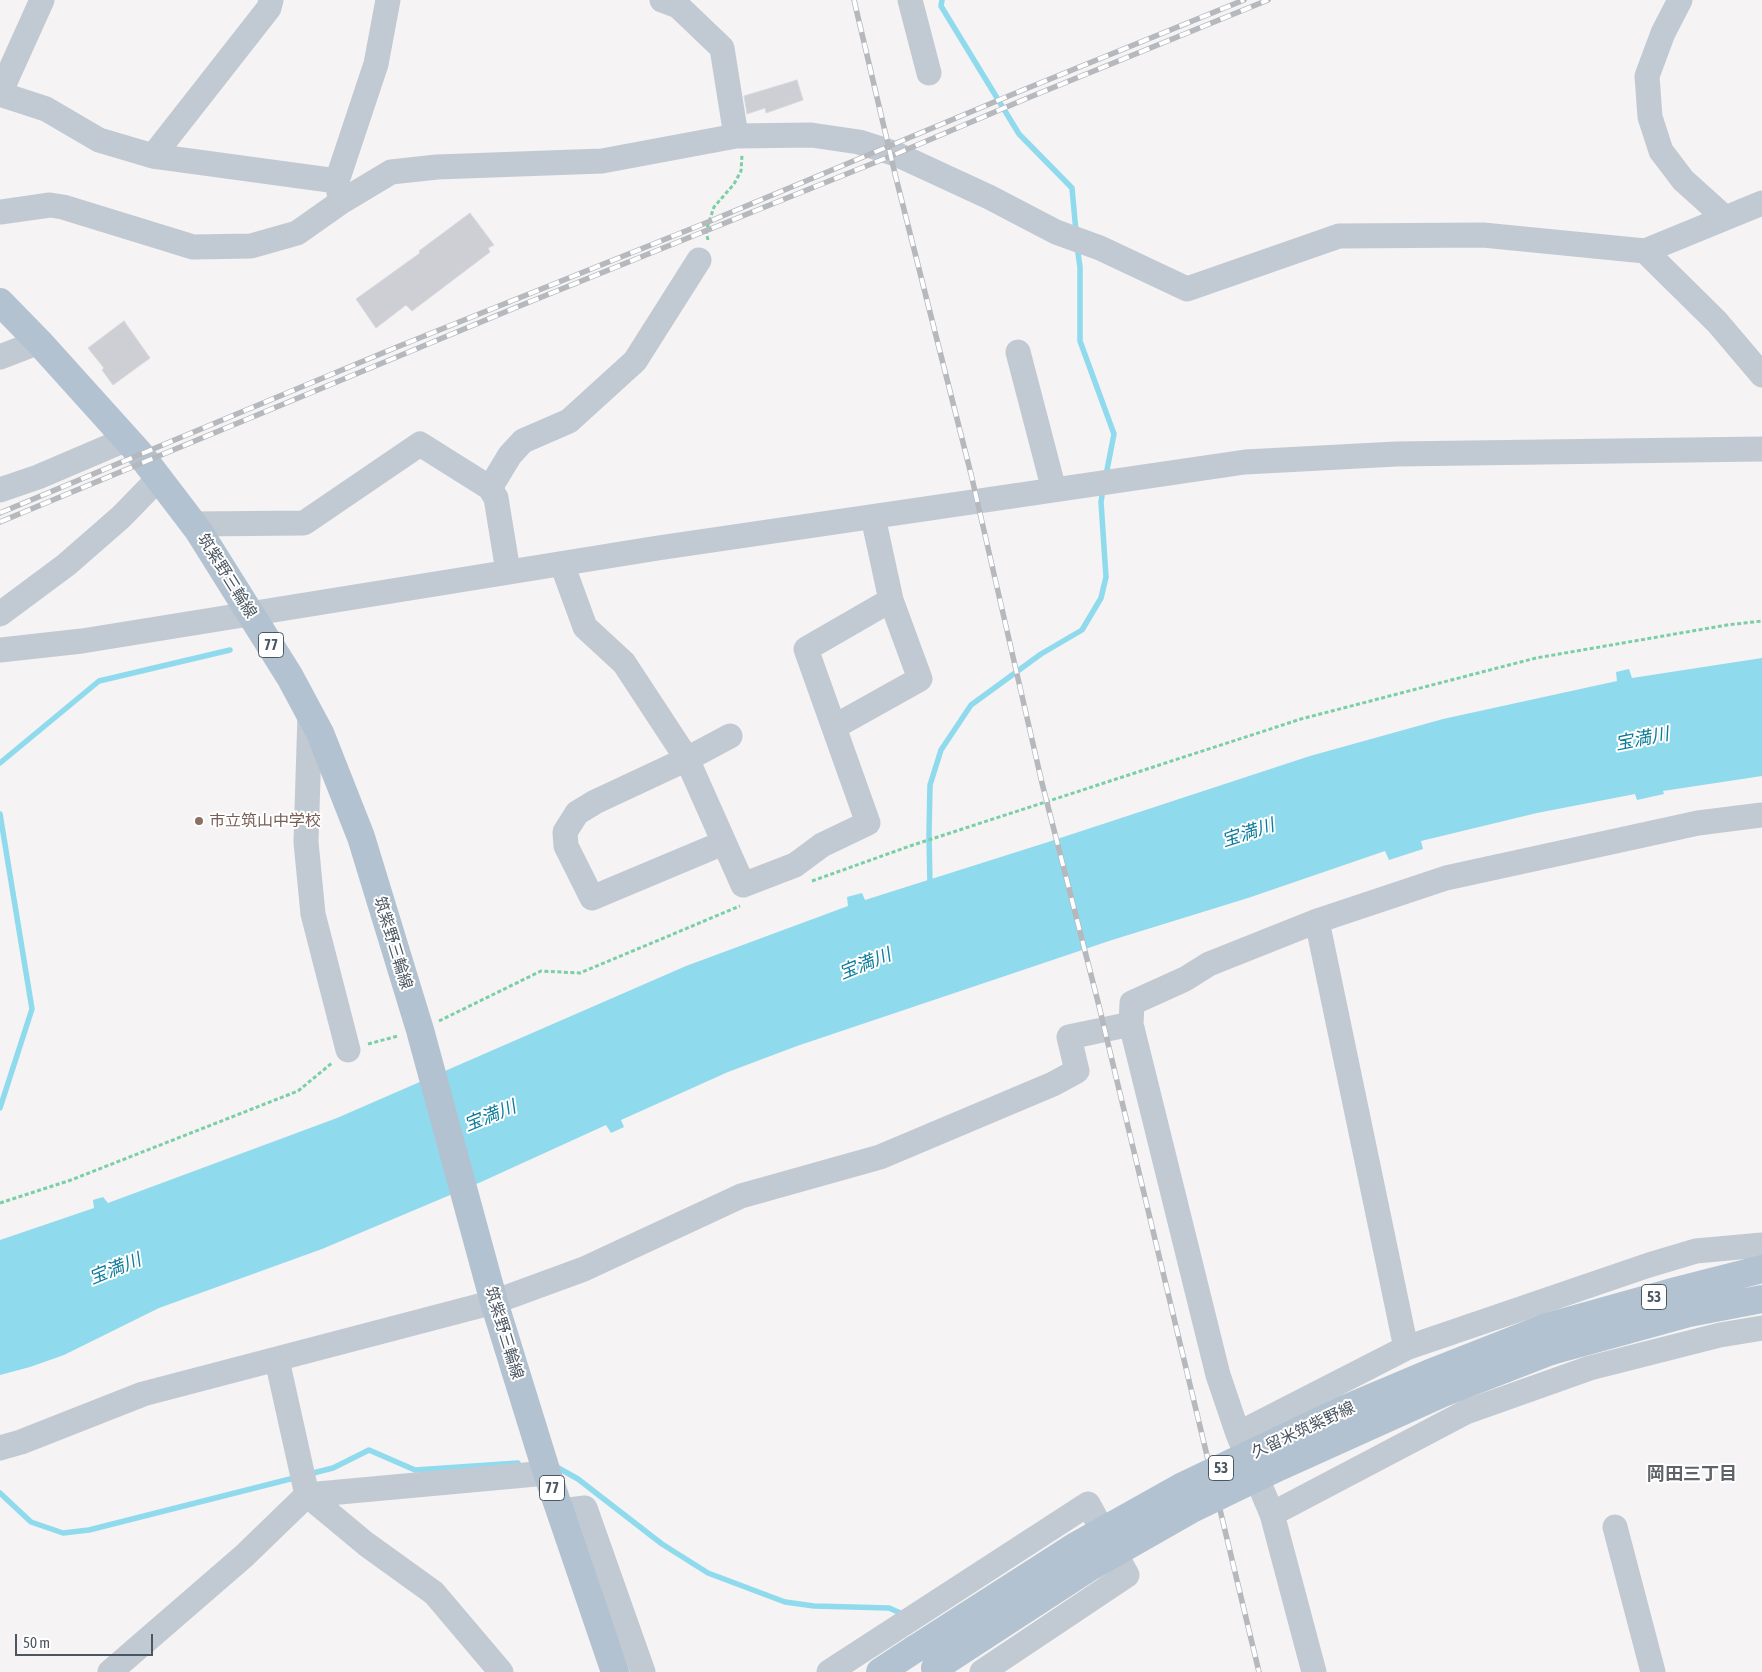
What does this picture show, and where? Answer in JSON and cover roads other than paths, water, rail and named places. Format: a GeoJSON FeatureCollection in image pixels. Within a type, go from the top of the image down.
{"type":"FeatureCollection","features":[{"type":"Feature","properties":{"kind":"main road","name":"筑紫野三輪線"},"geometry":{"type":"LineString","coordinates":[[0,302],[127,439],[194,524],[290,677],[320,732],[361,837],[423,1042],[494,1302],[547,1473],[615,1672]]}},
{"type":"Feature","properties":{"kind":"main road","name":"久留米筑紫野線"},"geometry":{"type":"LineString","coordinates":[[880,1672],[1074,1548],[1181,1487],[1345,1409],[1436,1371],[1549,1339],[1676,1291],[1762,1270]]}},
{"type":"Feature","properties":{"kind":"main road","name":"久留米筑紫野線"},"geometry":{"type":"LineString","coordinates":[[931,1670],[1090,1567],[1190,1510],[1443,1393],[1549,1339],[1762,1300]]}},
{"type":"Feature","properties":{"kind":"street"},"geometry":{"type":"LineString","coordinates":[[42,0],[0,93],[46,109],[99,140],[153,156],[339,192]]}},
{"type":"Feature","properties":{"kind":"street"},"geometry":{"type":"LineString","coordinates":[[153,156],[269,8],[271,0]]}},
{"type":"Feature","properties":{"kind":"street"},"geometry":{"type":"LineString","coordinates":[[339,192],[376,64],[388,0]]}},
{"type":"Feature","properties":{"kind":"street"},"geometry":{"type":"LineString","coordinates":[[662,0],[678,6],[722,48],[736,136]]}},
{"type":"Feature","properties":{"kind":"street"},"geometry":{"type":"LineString","coordinates":[[910,0],[929,73]]}},
{"type":"Feature","properties":{"kind":"street"},"geometry":{"type":"LineString","coordinates":[[1680,0],[1663,34],[1647,76],[1650,117],[1661,151],[1672,166],[1683,180],[1724,217]]}},
{"type":"Feature","properties":{"kind":"street"},"geometry":{"type":"LineString","coordinates":[[0,212],[50,205],[63,207],[193,246],[251,246],[297,233],[339,192],[391,172],[437,167],[602,161],[736,136],[811,135],[859,142],[896,154],[1058,233],[1089,244],[1187,289],[1339,236],[1483,234],[1644,251],[1762,203]]}},
{"type":"Feature","properties":{"kind":"street"},"geometry":{"type":"LineString","coordinates":[[1644,251],[1716,322],[1762,375]]}},
{"type":"Feature","properties":{"kind":"street"},"geometry":{"type":"LineString","coordinates":[[490,488],[510,455],[523,441],[569,420],[635,362],[652,331],[674,301],[699,260]]}},
{"type":"Feature","properties":{"kind":"street"},"geometry":{"type":"LineString","coordinates":[[0,357],[39,342]]}},
{"type":"Feature","properties":{"kind":"street"},"geometry":{"type":"LineString","coordinates":[[1018,352],[1054,490]]}},
{"type":"Feature","properties":{"kind":"street"},"geometry":{"type":"LineString","coordinates":[[0,490],[38,477],[127,439]]}},
{"type":"Feature","properties":{"kind":"street"},"geometry":{"type":"LineString","coordinates":[[194,524],[304,524],[420,444],[490,488],[496,498],[507,565]]}},
{"type":"Feature","properties":{"kind":"street"},"geometry":{"type":"LineString","coordinates":[[0,650],[82,641],[562,564],[1245,462],[1396,454],[1762,449]]}},
{"type":"Feature","properties":{"kind":"street"},"geometry":{"type":"LineString","coordinates":[[0,614],[73,559],[121,517],[159,478]]}},
{"type":"Feature","properties":{"kind":"street"},"geometry":{"type":"LineString","coordinates":[[834,727],[920,679],[891,600],[873,517]]}},
{"type":"Feature","properties":{"kind":"street"},"geometry":{"type":"LineString","coordinates":[[562,564],[585,626],[624,663],[687,759],[743,886],[795,865],[822,845],[868,823],[806,649],[891,600]]}},
{"type":"Feature","properties":{"kind":"street"},"geometry":{"type":"LineString","coordinates":[[310,714],[306,842],[313,914],[348,1050]]}},
{"type":"Feature","properties":{"kind":"street"},"geometry":{"type":"LineString","coordinates":[[723,843],[592,898],[566,846],[565,832],[577,813],[595,802],[687,759],[730,736]]}},
{"type":"Feature","properties":{"kind":"street"},"geometry":{"type":"LineString","coordinates":[[1314,1672],[1272,1514],[1238,1434],[1218,1375],[1131,1024],[1132,1003],[1185,979],[1209,964],[1317,921],[1446,878],[1698,824],[1762,815]]}},
{"type":"Feature","properties":{"kind":"street"},"geometry":{"type":"LineString","coordinates":[[1317,921],[1406,1348]]}},
{"type":"Feature","properties":{"kind":"street"},"geometry":{"type":"LineString","coordinates":[[0,1448],[21,1442],[143,1394],[494,1302],[584,1269],[741,1196],[880,1157],[1053,1084],[1077,1070],[1069,1037],[1131,1024]]}},
{"type":"Feature","properties":{"kind":"street"},"geometry":{"type":"LineString","coordinates":[[1238,1434],[1406,1348],[1640,1268],[1696,1251],[1762,1245]]}},
{"type":"Feature","properties":{"kind":"street"},"geometry":{"type":"LineString","coordinates":[[1272,1514],[1466,1412],[1590,1368],[1720,1335],[1762,1328]]}},
{"type":"Feature","properties":{"kind":"street"},"geometry":{"type":"LineString","coordinates":[[277,1360],[308,1495],[366,1544],[434,1593],[501,1672]]}},
{"type":"Feature","properties":{"kind":"street"},"geometry":{"type":"LineString","coordinates":[[110,1672],[244,1556],[308,1495],[547,1473]]}},
{"type":"Feature","properties":{"kind":"street"},"geometry":{"type":"LineString","coordinates":[[829,1672],[1088,1504],[1127,1575],[982,1672]]}},
{"type":"Feature","properties":{"kind":"street"},"geometry":{"type":"LineString","coordinates":[[560,1511],[585,1508],[642,1672]]}},
{"type":"Feature","properties":{"kind":"street"},"geometry":{"type":"LineString","coordinates":[[1615,1527],[1653,1672]]}},
{"type":"Feature","properties":{"kind":"water","name":"宝満川"},"geometry":{"type":"Polygon","coordinates":[[[1762,658],[1762,776],[1663,791],[1664,794],[1637,800],[1635,794],[1537,813],[1421,841],[1423,849],[1389,860],[1385,851],[797,1046],[728,1072],[621,1120],[624,1127],[611,1133],[606,1125],[481,1182],[322,1249],[159,1308],[64,1355],[0,1375],[0,1240],[94,1208],[93,1200],[103,1197],[108,1203],[337,1118],[686,966],[848,906],[847,897],[862,893],[865,900],[1310,756],[1443,719],[1617,681],[1616,672],[1629,669],[1632,678],[1762,658]]]}},
{"type":"Feature","properties":{"kind":"waterway"},"geometry":{"type":"LineString","coordinates":[[942,0],[941,6],[1019,134],[1072,188],[1076,232]]}},
{"type":"Feature","properties":{"kind":"waterway"},"geometry":{"type":"LineString","coordinates":[[1077,246],[1080,267],[1080,341],[1114,434],[1106,475]]}},
{"type":"Feature","properties":{"kind":"waterway"},"geometry":{"type":"LineString","coordinates":[[930,886],[930,785],[941,750],[971,705],[1041,654],[1082,630],[1101,598],[1106,577],[1101,502],[1103,489]]}},
{"type":"Feature","properties":{"kind":"waterway"},"geometry":{"type":"LineString","coordinates":[[0,763],[99,681],[230,650]]}},
{"type":"Feature","properties":{"kind":"waterway"},"geometry":{"type":"LineString","coordinates":[[0,814],[32,1009],[0,1108]]}},
{"type":"Feature","properties":{"kind":"waterway"},"geometry":{"type":"LineString","coordinates":[[309,1474],[333,1468],[369,1450],[415,1470],[518,1463]]}},
{"type":"Feature","properties":{"kind":"waterway"},"geometry":{"type":"LineString","coordinates":[[553,1465],[578,1479],[662,1544],[708,1573],[785,1602],[814,1606],[889,1608],[905,1615]]}},
{"type":"Feature","properties":{"kind":"waterway"},"geometry":{"type":"LineString","coordinates":[[0,1493],[31,1522],[63,1533],[89,1530],[298,1477]]}},
{"type":"Feature","properties":{"kind":"railway"},"geometry":{"type":"LineString","coordinates":[[854,0],[896,178],[971,474],[1042,783],[1099,1006],[1259,1672]]}},
{"type":"Feature","properties":{"kind":"railway"},"geometry":{"type":"LineString","coordinates":[[0,513],[397,347],[708,222],[1244,0]]}},
{"type":"Feature","properties":{"kind":"railway"},"geometry":{"type":"LineString","coordinates":[[0,522],[517,307],[896,154],[1268,0]]}},
{"type":"Feature","properties":{"kind":"place","name":"市立筑山中学校"},"geometry":{"type":"Point","coordinates":[199,821]}},
{"type":"Feature","properties":{"kind":"district","name":"岡田三丁目"},"geometry":{"type":"Point","coordinates":[1692,1474]}}]}
